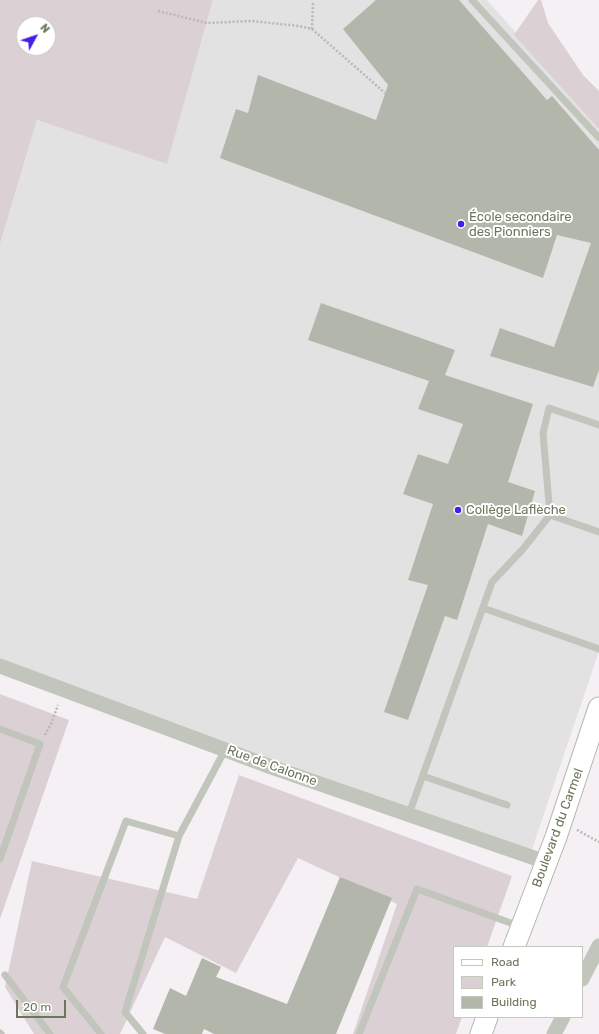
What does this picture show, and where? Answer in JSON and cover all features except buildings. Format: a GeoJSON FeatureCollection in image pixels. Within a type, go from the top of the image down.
{"type":"FeatureCollection","features":[{"type":"Feature","properties":{"kind":"street","name":"Rue de Calonne"},"geometry":{"type":"LineString","coordinates":[[0,666],[225,750],[546,862]]}},
{"type":"Feature","properties":{"kind":"street","name":"Boulevard du Carmel"},"geometry":{"type":"LineString","coordinates":[[514,946],[561,822],[599,708]]}},
{"type":"Feature","properties":{"kind":"street"},"geometry":{"type":"LineString","coordinates":[[583,977],[599,946]]}},
{"type":"Feature","properties":{"kind":"street"},"geometry":{"type":"LineString","coordinates":[[481,1034],[487,1018]]}},
{"type":"Feature","properties":{"kind":"street"},"geometry":{"type":"LineString","coordinates":[[554,1034],[562,1018]]}},
{"type":"Feature","properties":{"kind":"lane"},"geometry":{"type":"LineString","coordinates":[[472,0],[599,138]]}},
{"type":"Feature","properties":{"kind":"lane"},"geometry":{"type":"LineString","coordinates":[[409,814],[492,582],[523,549],[550,515],[543,433],[549,408],[599,425]]}},
{"type":"Feature","properties":{"kind":"lane"},"geometry":{"type":"LineString","coordinates":[[550,515],[599,532]]}},
{"type":"Feature","properties":{"kind":"lane"},"geometry":{"type":"LineString","coordinates":[[483,608],[599,649]]}},
{"type":"Feature","properties":{"kind":"lane"},"geometry":{"type":"LineString","coordinates":[[0,729],[40,744],[0,859]]}},
{"type":"Feature","properties":{"kind":"lane"},"geometry":{"type":"LineString","coordinates":[[143,1034],[126,1012],[179,836],[225,750]]}},
{"type":"Feature","properties":{"kind":"lane"},"geometry":{"type":"LineString","coordinates":[[423,776],[507,805]]}},
{"type":"Feature","properties":{"kind":"lane"},"geometry":{"type":"LineString","coordinates":[[101,1034],[63,987],[126,820],[179,836]]}},
{"type":"Feature","properties":{"kind":"lane"},"geometry":{"type":"LineString","coordinates":[[359,1034],[417,889],[521,927]]}},
{"type":"Feature","properties":{"kind":"lane"},"geometry":{"type":"LineString","coordinates":[[5,975],[50,1034]]}},
{"type":"Feature","properties":{"kind":"path"},"geometry":{"type":"LineString","coordinates":[[312,1],[312,29]]}},
{"type":"Feature","properties":{"kind":"path"},"geometry":{"type":"LineString","coordinates":[[158,11],[207,23],[252,21],[299,26],[312,29],[385,93]]}},
{"type":"Feature","properties":{"kind":"path"},"geometry":{"type":"LineString","coordinates":[[40,744],[51,724],[63,690]]}},
{"type":"Feature","properties":{"kind":"path"},"geometry":{"type":"LineString","coordinates":[[561,822],[599,842]]}},
{"type":"Feature","properties":{"kind":"shaded area","name":"Collège Laflèche"},"geometry":{"type":"Polygon","coordinates":[[[213,0],[487,0],[599,126],[599,651],[528,861],[0,659],[0,244],[37,120],[167,163],[213,0]]]}},
{"type":"Feature","properties":{"kind":"green space"},"geometry":{"type":"Polygon","coordinates":[[[0,0],[213,0],[167,164],[37,120],[0,244],[0,0]]]}},
{"type":"Feature","properties":{"kind":"green space"},"geometry":{"type":"Polygon","coordinates":[[[538,0],[541,0],[548,23],[583,75],[599,91],[599,129],[514,35],[538,0]]]}},
{"type":"Feature","properties":{"kind":"green space"},"geometry":{"type":"Polygon","coordinates":[[[0,694],[69,720],[0,919],[0,694]]]}},
{"type":"Feature","properties":{"kind":"green space"},"geometry":{"type":"Polygon","coordinates":[[[239,775],[512,876],[487,946],[453,946],[453,1018],[462,1018],[456,1034],[353,1034],[397,904],[298,858],[236,973],[165,937],[120,1034],[34,1034],[5,987],[32,861],[197,899],[239,775]]]}},
{"type":"Feature","properties":{"kind":"place","name":"École secondaire des Pionniers"},"geometry":{"type":"Point","coordinates":[461,224]}},
{"type":"Feature","properties":{"kind":"place","name":"Collège Laflèche"},"geometry":{"type":"Point","coordinates":[458,510]}}]}
